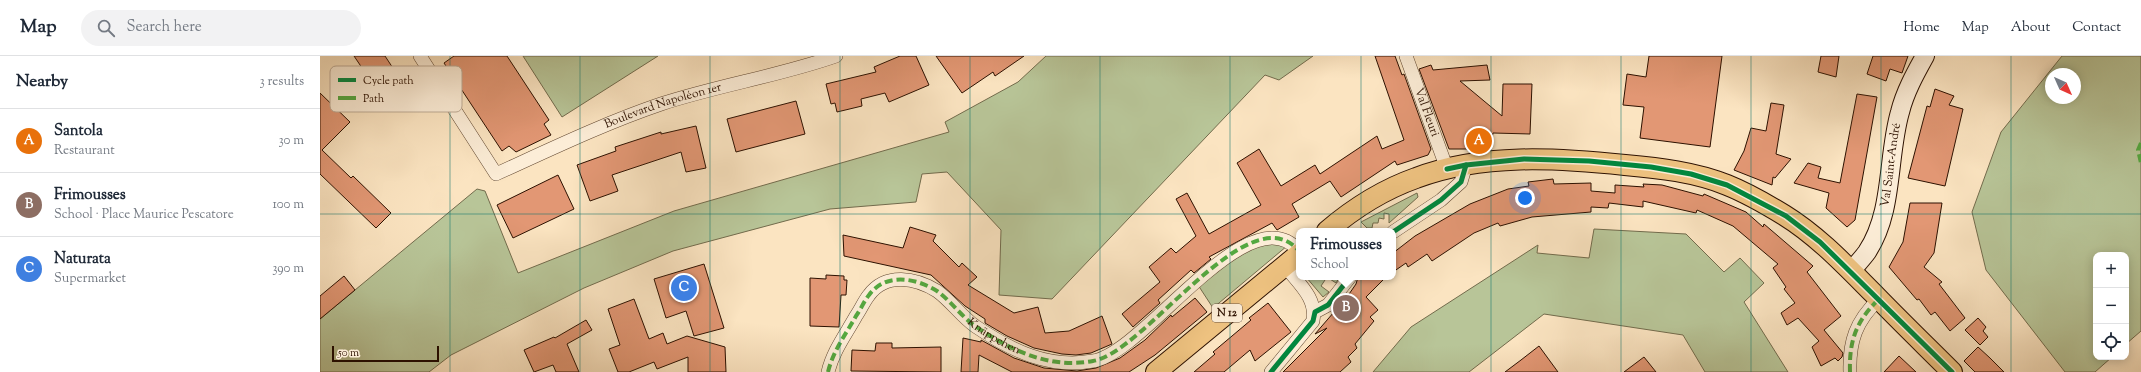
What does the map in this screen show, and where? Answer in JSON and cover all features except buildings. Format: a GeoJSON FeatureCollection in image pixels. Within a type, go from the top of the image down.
{"type":"FeatureCollection","features":[{"type":"Feature","properties":{"kind":"main road"},"geometry":{"type":"LineString","coordinates":[[1331,228],[1364,202],[1388,190],[1417,177],[1466,165],[1546,159],[1633,165],[1691,174],[1727,185],[1786,216],[1820,242],[1851,271],[1952,372]]}},
{"type":"Feature","properties":{"kind":"main road","name":"N 12"},"geometry":{"type":"LineString","coordinates":[[1156,372],[1292,260]]}},
{"type":"Feature","properties":{"kind":"street","name":"Boulevard Napoléon 1er"},"geometry":{"type":"LineString","coordinates":[[420,56],[426,66]]}},
{"type":"Feature","properties":{"kind":"street","name":"Boulevard Napoléon 1er"},"geometry":{"type":"LineString","coordinates":[[456,112],[496,174],[600,127],[662,104],[768,77],[836,56]]}},
{"type":"Feature","properties":{"kind":"street","name":"Val Fleuri"},"geometry":{"type":"LineString","coordinates":[[1406,56],[1447,169]]}},
{"type":"Feature","properties":{"kind":"street","name":"Val Saint-André"},"geometry":{"type":"LineString","coordinates":[[1851,271],[1867,252],[1876,233],[1888,188],[1899,113],[1909,84],[1925,56]]}},
{"type":"Feature","properties":{"kind":"street"},"geometry":{"type":"LineString","coordinates":[[1396,230],[1441,200],[1461,182],[1466,165]]}},
{"type":"Feature","properties":{"kind":"street","name":"Knäppchen"},"geometry":{"type":"LineString","coordinates":[[828,372],[831,358],[870,294],[883,284],[899,278],[916,281],[938,292],[974,325],[1001,342],[1032,357],[1067,365],[1096,361],[1122,348],[1146,330],[1209,270],[1232,252],[1253,242],[1271,239],[1293,244],[1296,248]]}},
{"type":"Feature","properties":{"kind":"street"},"geometry":{"type":"LineString","coordinates":[[1271,372],[1313,321],[1315,312],[1301,280]]}},
{"type":"Feature","properties":{"kind":"street"},"geometry":{"type":"LineString","coordinates":[[1315,312],[1328,305],[1348,280]]}},
{"type":"Feature","properties":{"kind":"street"},"geometry":{"type":"LineString","coordinates":[[1850,372],[1852,338],[1862,318],[1879,299]]}},
{"type":"Feature","properties":{"kind":"green space"},"geometry":{"type":"Polygon","coordinates":[[[523,56],[658,56],[562,117],[523,56]]]}},
{"type":"Feature","properties":{"kind":"green space"},"geometry":{"type":"Polygon","coordinates":[[[1046,56],[1313,56],[1279,80],[1265,75],[1052,299],[999,295],[1001,230],[947,172],[922,174],[916,202],[830,209],[673,251],[584,288],[451,355],[429,372],[320,372],[320,319],[477,189],[485,191],[518,273],[674,211],[949,132],[945,122],[1018,82],[1046,56]]]}},
{"type":"Feature","properties":{"kind":"green space"},"geometry":{"type":"Polygon","coordinates":[[[2062,56],[2141,56],[2141,331],[2129,341],[2129,252],[2093,252],[2093,360],[2109,360],[2095,372],[2065,372],[1986,270],[1972,212],[2001,132],[2045,77],[2045,104],[2081,104],[2081,68],[2052,68],[2062,56]]]}},
{"type":"Feature","properties":{"kind":"green space"},"geometry":{"type":"Polygon","coordinates":[[[1417,193],[1418,197],[1389,223],[1389,214],[1384,213],[1384,219],[1379,218],[1378,223],[1373,223],[1372,228],[1367,228],[1361,222],[1417,193]]]}},
{"type":"Feature","properties":{"kind":"green space"},"geometry":{"type":"Polygon","coordinates":[[[1594,229],[1686,234],[1724,272],[1740,258],[1764,283],[1744,302],[1788,372],[1705,372],[1683,335],[1544,314],[1469,372],[1373,372],[1411,327],[1538,245],[1537,253],[1589,258],[1594,229]]]}},
{"type":"Feature","properties":{"kind":"green space"},"geometry":{"type":"Polygon","coordinates":[[[1278,242],[1287,246],[1213,308],[1198,285],[1254,245],[1278,242]]]}},
{"type":"Feature","properties":{"kind":"green space"},"geometry":{"type":"Polygon","coordinates":[[[1309,280],[1325,280],[1321,286],[1329,292],[1323,297],[1309,280]]]}},
{"type":"Feature","properties":{"kind":"marked path"},"geometry":{"type":"LineString","coordinates":[[2141,143],[2138,150],[2141,163]]}},
{"type":"Feature","properties":{"kind":"marked path"},"geometry":{"type":"LineString","coordinates":[[828,372],[836,350],[867,297],[876,288],[892,280],[911,280],[929,286],[947,299],[975,326],[1017,350],[1046,360],[1077,363],[1093,361],[1115,352],[1140,332],[1197,281],[1226,258],[1253,242],[1278,238],[1296,249]]}},
{"type":"Feature","properties":{"kind":"marked path"},"geometry":{"type":"LineString","coordinates":[[1850,372],[1851,351],[1859,324],[1871,307],[1879,299]]}},
{"type":"Feature","properties":{"kind":"cycle path"},"geometry":{"type":"LineString","coordinates":[[1447,169],[1466,165],[1524,159],[1589,161],[1651,167],[1691,174],[1727,185],[1786,216],[1820,242],[1952,372]]}},
{"type":"Feature","properties":{"kind":"cycle path"},"geometry":{"type":"LineString","coordinates":[[1396,230],[1441,200],[1461,182],[1466,165]]}},
{"type":"Feature","properties":{"kind":"cycle path"},"geometry":{"type":"LineString","coordinates":[[1271,372],[1313,321],[1315,312],[1328,305],[1348,280]]}},
{"type":"Feature","properties":{"kind":"place","name":"Santola"},"geometry":{"type":"Point","coordinates":[1479,141]}},
{"type":"Feature","properties":{"kind":"place","name":"Naturata"},"geometry":{"type":"Point","coordinates":[684,288]}},
{"type":"Feature","properties":{"kind":"place","name":"Frimousses"},"geometry":{"type":"Point","coordinates":[1346,308]}}]}
